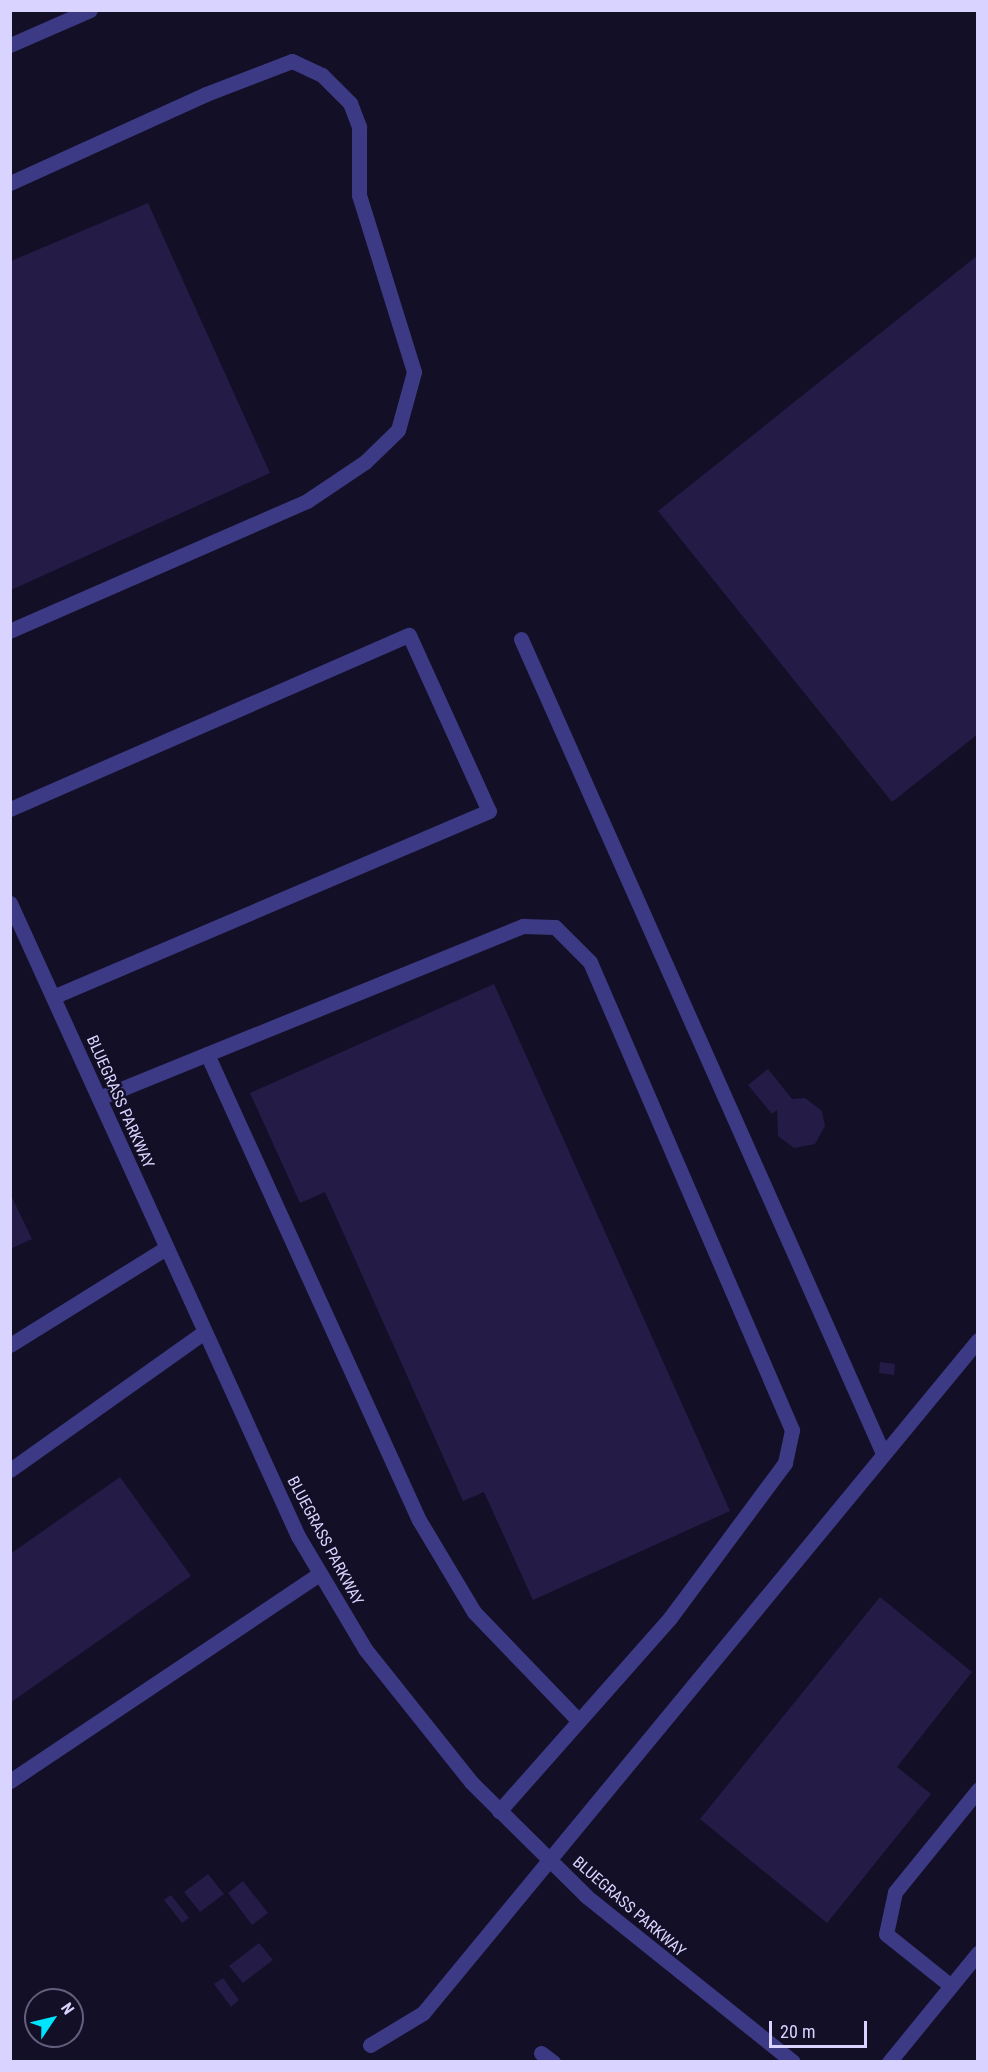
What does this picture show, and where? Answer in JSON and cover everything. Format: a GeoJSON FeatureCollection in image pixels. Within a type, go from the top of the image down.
{"type":"FeatureCollection","features":[{"type":"Feature","properties":{"kind":"street"},"geometry":{"type":"LineString","coordinates":[[10,45],[90,10]]}},
{"type":"Feature","properties":{"kind":"street"},"geometry":{"type":"LineString","coordinates":[[10,183],[206,94],[292,62],[322,75],[350,103],[359,127],[359,195],[414,372],[398,430],[365,462],[307,501],[10,631]]}},
{"type":"Feature","properties":{"kind":"street"},"geometry":{"type":"LineString","coordinates":[[10,809],[409,635],[489,811],[53,997]]}},
{"type":"Feature","properties":{"kind":"street"},"geometry":{"type":"LineString","coordinates":[[521,639],[882,1451]]}},
{"type":"Feature","properties":{"kind":"street","name":"BLUEGRASS PARKWAY"},"geometry":{"type":"LineString","coordinates":[[11,904],[204,1332],[319,1574],[406,1705],[499,1811],[547,1858],[709,1999],[794,2061]]}},
{"type":"Feature","properties":{"kind":"street"},"geometry":{"type":"LineString","coordinates":[[99,1098],[523,926],[555,927],[590,962],[792,1430],[785,1462],[670,1618],[499,1811]]}},
{"type":"Feature","properties":{"kind":"street"},"geometry":{"type":"LineString","coordinates":[[207,1054],[419,1520],[474,1612],[579,1721]]}},
{"type":"Feature","properties":{"kind":"street"},"geometry":{"type":"LineString","coordinates":[[10,1345],[166,1248]]}},
{"type":"Feature","properties":{"kind":"street"},"geometry":{"type":"LineString","coordinates":[[10,1470],[204,1332]]}},
{"type":"Feature","properties":{"kind":"street"},"geometry":{"type":"LineString","coordinates":[[370,2045],[423,2013],[547,1858],[882,1451],[978,1340]]}},
{"type":"Feature","properties":{"kind":"street"},"geometry":{"type":"LineString","coordinates":[[10,1780],[319,1574]]}},
{"type":"Feature","properties":{"kind":"street"},"geometry":{"type":"LineString","coordinates":[[951,1986],[886,1934],[895,1892],[978,1790]]}},
{"type":"Feature","properties":{"kind":"street"},"geometry":{"type":"LineString","coordinates":[[889,2061],[976,1957]]}},
{"type":"Feature","properties":{"kind":"building"},"geometry":{"type":"Polygon","coordinates":[[[148,203],[270,473],[11,590],[11,261],[148,203]]]}},
{"type":"Feature","properties":{"kind":"building"},"geometry":{"type":"Polygon","coordinates":[[[978,255],[978,734],[892,802],[658,511],[978,255]]]}},
{"type":"Feature","properties":{"kind":"building"},"geometry":{"type":"Polygon","coordinates":[[[494,984],[730,1511],[533,1600],[484,1492],[463,1501],[325,1192],[300,1203],[250,1093],[494,984]]]}},
{"type":"Feature","properties":{"kind":"building"},"geometry":{"type":"Polygon","coordinates":[[[768,1069],[792,1099],[805,1098],[822,1111],[825,1126],[815,1144],[794,1148],[778,1136],[777,1110],[772,1114],[748,1085],[768,1069]]]}},
{"type":"Feature","properties":{"kind":"building"},"geometry":{"type":"Polygon","coordinates":[[[10,1193],[32,1239],[10,1249],[10,1193]]]}},
{"type":"Feature","properties":{"kind":"building"},"geometry":{"type":"Polygon","coordinates":[[[880,1362],[895,1364],[894,1375],[879,1373],[880,1362]]]}},
{"type":"Feature","properties":{"kind":"building"},"geometry":{"type":"Polygon","coordinates":[[[120,1477],[191,1576],[10,1703],[10,1554],[120,1477]]]}},
{"type":"Feature","properties":{"kind":"building"},"geometry":{"type":"Polygon","coordinates":[[[880,1597],[972,1672],[897,1767],[931,1794],[827,1923],[700,1819],[880,1597]]]}},
{"type":"Feature","properties":{"kind":"building"},"geometry":{"type":"Polygon","coordinates":[[[208,1874],[224,1894],[200,1912],[184,1892],[208,1874]]]}},
{"type":"Feature","properties":{"kind":"building"},"geometry":{"type":"Polygon","coordinates":[[[243,1881],[268,1913],[252,1925],[228,1893],[243,1881]]]}},
{"type":"Feature","properties":{"kind":"building"},"geometry":{"type":"Polygon","coordinates":[[[171,1895],[189,1918],[182,1923],[164,1900],[171,1895]]]}},
{"type":"Feature","properties":{"kind":"building"},"geometry":{"type":"Polygon","coordinates":[[[259,1943],[273,1960],[243,1983],[229,1966],[259,1943]]]}},
{"type":"Feature","properties":{"kind":"building"},"geometry":{"type":"Polygon","coordinates":[[[223,1978],[239,2000],[231,2007],[214,1984],[223,1978]]]}}]}
